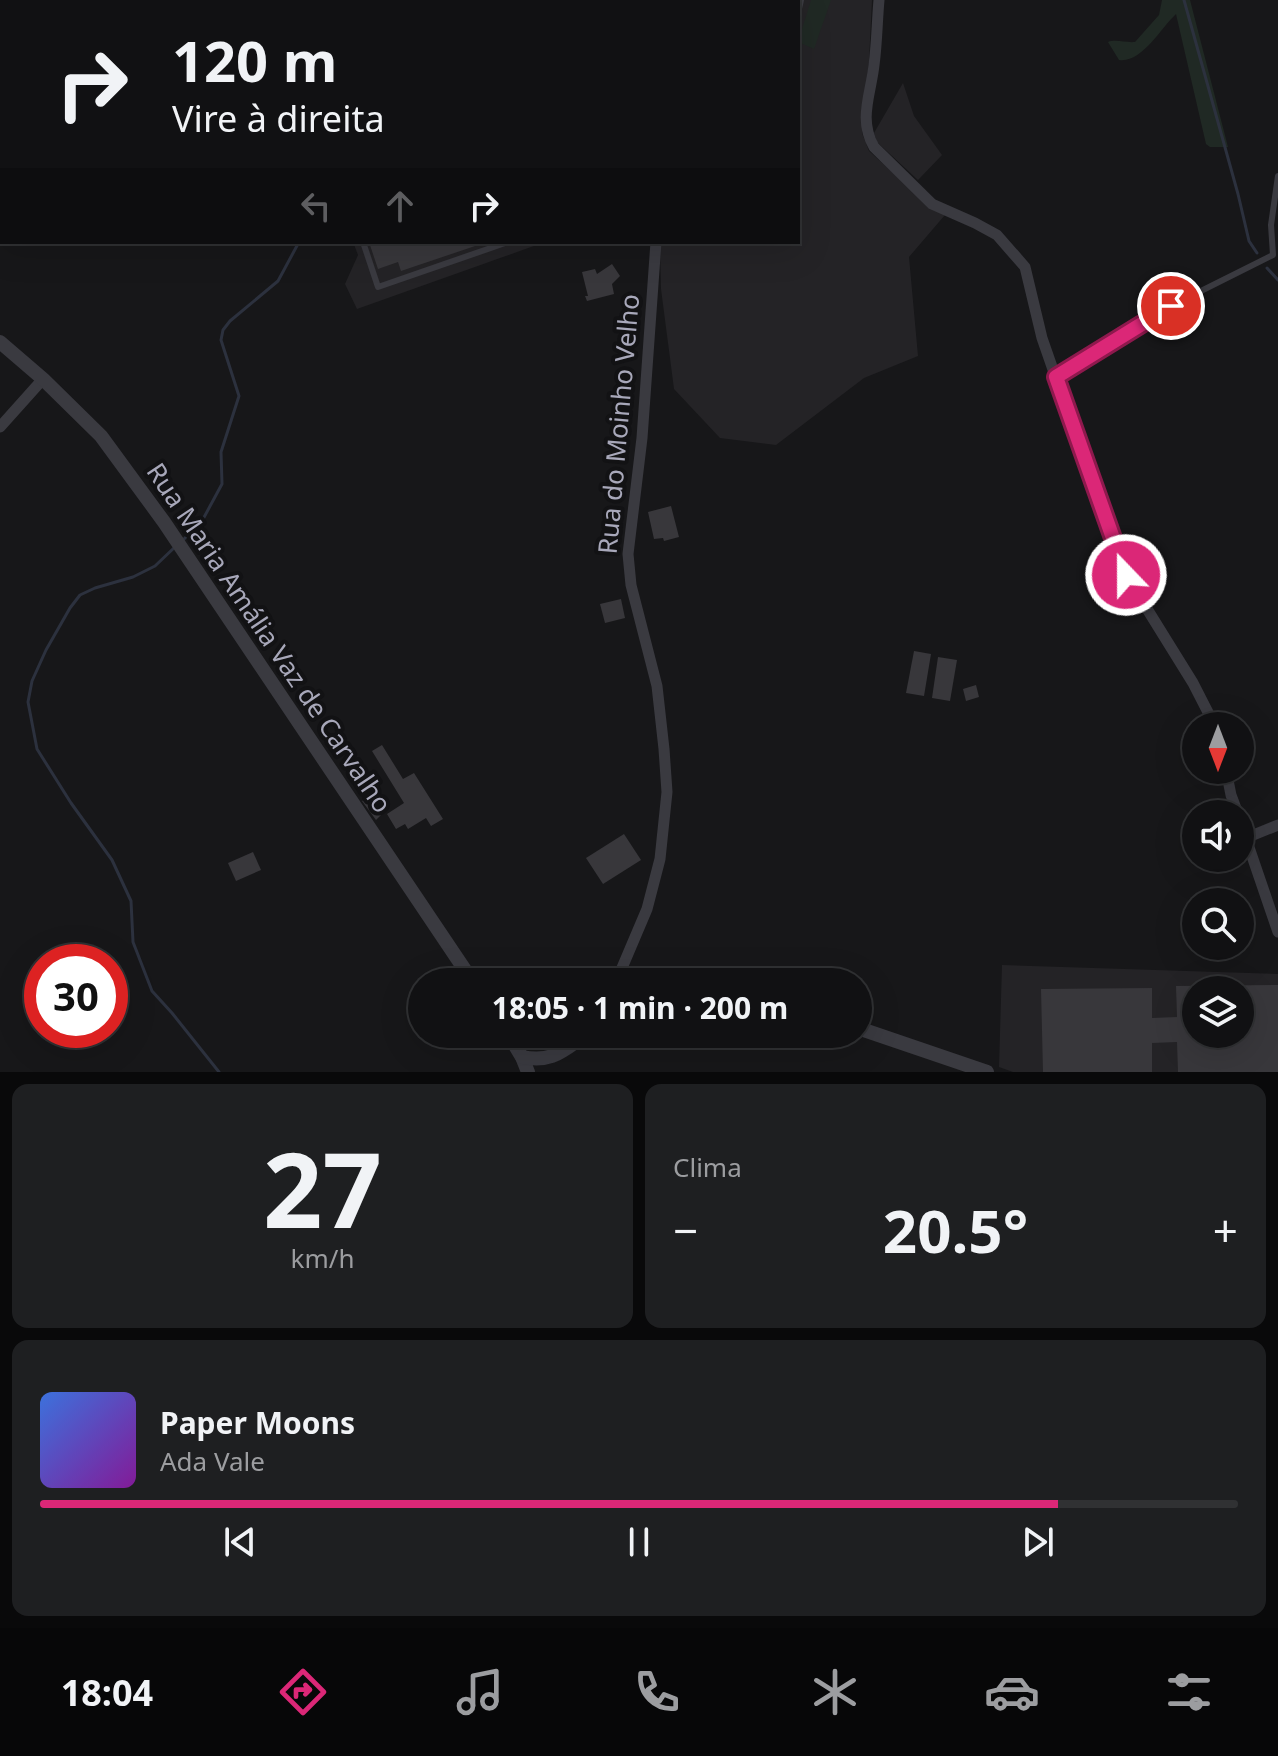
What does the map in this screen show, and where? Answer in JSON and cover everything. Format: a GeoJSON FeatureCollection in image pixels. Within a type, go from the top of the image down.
{"type":"FeatureCollection","features":[{"type":"Feature","properties":{"kind":"street"},"geometry":{"type":"LineString","coordinates":[[879,0],[866,117],[867,135],[874,147],[932,204],[997,235],[1025,267],[1042,338],[1126,575],[1208,712]]}},
{"type":"Feature","properties":{"kind":"street","name":"Rua do Moinho Velho"},"geometry":{"type":"LineString","coordinates":[[622,968],[647,909],[660,859],[667,792],[657,686],[631,585],[628,554],[642,438],[656,244]]}},
{"type":"Feature","properties":{"kind":"street","name":"Rua Maria Amália Vaz de Carvalho"},"geometry":{"type":"LineString","coordinates":[[0,342],[101,436],[164,522],[464,968]]}},
{"type":"Feature","properties":{"kind":"street"},"geometry":{"type":"LineString","coordinates":[[0,427],[43,379]]}},
{"type":"Feature","properties":{"kind":"street"},"geometry":{"type":"LineString","coordinates":[[1254,835],[1278,825]]}},
{"type":"Feature","properties":{"kind":"street"},"geometry":{"type":"LineString","coordinates":[[1254,857],[1274,904],[1278,932]]}},
{"type":"Feature","properties":{"kind":"street"},"geometry":{"type":"LineString","coordinates":[[872,1033],[987,1072]]}},
{"type":"Feature","properties":{"kind":"street"},"geometry":{"type":"LineString","coordinates":[[517,1048],[528,1072]]}},
{"type":"Feature","properties":{"kind":"street"},"geometry":{"type":"LineString","coordinates":[[522,1057],[543,1060],[567,1048]]}},
{"type":"Feature","properties":{"kind":"street"},"geometry":{"type":"LineString","coordinates":[[551,1072],[558,1054]]}},
{"type":"Feature","properties":{"kind":"lane"},"geometry":{"type":"LineString","coordinates":[[1056,377],[1171,306],[1273,255],[1271,225],[1278,176]]}},
{"type":"Feature","properties":{"kind":"lane"},"geometry":{"type":"LineString","coordinates":[[364,244],[378,287],[502,244]]}},
{"type":"Feature","properties":{"kind":"shaded area"},"geometry":{"type":"Polygon","coordinates":[[[800,0],[872,0],[862,133],[869,151],[924,201],[945,215],[909,257],[918,356],[864,378],[776,445],[720,438],[674,389],[661,289],[661,244],[800,244],[800,0]]]}},
{"type":"Feature","properties":{"kind":"shaded area"},"geometry":{"type":"Polygon","coordinates":[[[811,0],[831,0],[814,49],[800,43],[811,0]]]}},
{"type":"Feature","properties":{"kind":"shaded area"},"geometry":{"type":"Polygon","coordinates":[[[1162,0],[1190,0],[1228,147],[1210,147],[1206,144],[1176,14],[1143,51],[1127,60],[1119,60],[1108,42],[1135,42],[1159,15],[1162,0]]]}},
{"type":"Feature","properties":{"kind":"shaded area"},"geometry":{"type":"Polygon","coordinates":[[[903,83],[914,116],[942,155],[918,180],[877,142],[874,133],[903,83]]]}},
{"type":"Feature","properties":{"kind":"shaded area"},"geometry":{"type":"Polygon","coordinates":[[[354,244],[539,244],[357,309],[345,284],[358,255],[354,244]]]}},
{"type":"Feature","properties":{"kind":"shaded area"},"geometry":{"type":"Polygon","coordinates":[[[1002,965],[1278,974],[1278,1072],[1013,1072],[999,1067],[1002,965]]]}},
{"type":"Feature","properties":{"kind":"building"},"geometry":{"type":"Polygon","coordinates":[[[370,244],[481,244],[401,271],[398,262],[378,269],[370,244]]]}},
{"type":"Feature","properties":{"kind":"building"},"geometry":{"type":"Polygon","coordinates":[[[612,264],[620,276],[612,284],[614,294],[587,301],[582,272],[595,269],[597,274],[612,264]]]}},
{"type":"Feature","properties":{"kind":"building"},"geometry":{"type":"Polygon","coordinates":[[[671,506],[679,537],[664,541],[663,538],[654,539],[648,512],[671,506]]]}},
{"type":"Feature","properties":{"kind":"building"},"geometry":{"type":"Polygon","coordinates":[[[621,599],[625,618],[605,623],[600,604],[621,599]]]}},
{"type":"Feature","properties":{"kind":"building"},"geometry":{"type":"Polygon","coordinates":[[[914,651],[931,654],[924,696],[906,693],[914,651]]]}},
{"type":"Feature","properties":{"kind":"building"},"geometry":{"type":"Polygon","coordinates":[[[938,657],[957,660],[950,701],[932,698],[938,657]]]}},
{"type":"Feature","properties":{"kind":"building"},"geometry":{"type":"Polygon","coordinates":[[[976,685],[979,697],[966,701],[963,689],[976,685]]]}},
{"type":"Feature","properties":{"kind":"building"},"geometry":{"type":"Polygon","coordinates":[[[382,745],[403,779],[414,773],[443,819],[431,826],[426,818],[408,829],[405,824],[396,829],[387,814],[404,803],[372,751],[382,745]]]}},
{"type":"Feature","properties":{"kind":"building"},"geometry":{"type":"Polygon","coordinates":[[[369,797],[381,815],[376,820],[362,801],[369,797]]]}},
{"type":"Feature","properties":{"kind":"building"},"geometry":{"type":"Polygon","coordinates":[[[624,834],[641,860],[603,884],[586,858],[624,834]]]}},
{"type":"Feature","properties":{"kind":"building"},"geometry":{"type":"Polygon","coordinates":[[[253,852],[261,870],[236,881],[228,863],[253,852]]]}},
{"type":"Feature","properties":{"kind":"building"},"geometry":{"type":"Polygon","coordinates":[[[1254,985],[1278,985],[1278,1072],[1178,1072],[1177,1042],[1152,1043],[1152,1072],[1043,1072],[1041,989],[1152,988],[1152,1018],[1177,1017],[1176,986],[1182,986],[1182,1048],[1254,1048],[1254,985]]]}},
{"type":"Feature","properties":{"kind":"waterway"},"geometry":{"type":"LineString","coordinates":[[1184,0],[1249,241],[1257,253]]}},
{"type":"Feature","properties":{"kind":"waterway"},"geometry":{"type":"LineString","coordinates":[[182,541],[202,521],[222,484],[221,452],[239,396],[221,340],[223,330],[278,281],[298,244]]}},
{"type":"Feature","properties":{"kind":"waterway"},"geometry":{"type":"LineString","coordinates":[[1267,268],[1278,280]]}},
{"type":"Feature","properties":{"kind":"waterway"},"geometry":{"type":"LineString","coordinates":[[176,546],[155,566],[80,595],[46,650],[32,681],[28,702],[37,749],[112,860],[131,901],[133,942],[152,991],[219,1072]]}},
{"type":"Feature","properties":{"kind":"route"},"geometry":{"type":"LineString","coordinates":[[1126,575],[1056,377],[1171,306]]}}]}
